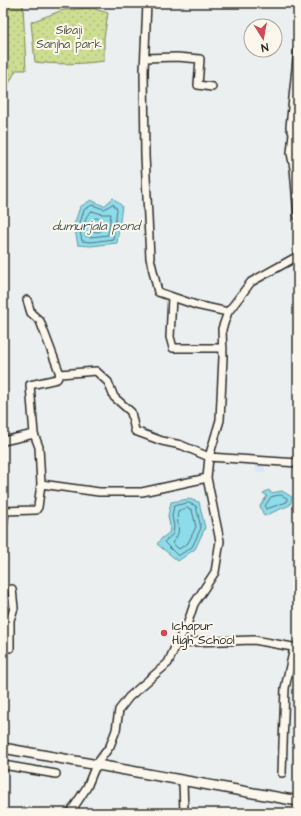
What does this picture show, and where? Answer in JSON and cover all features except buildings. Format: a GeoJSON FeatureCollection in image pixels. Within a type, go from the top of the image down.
{"type":"FeatureCollection","features":[{"type":"Feature","properties":{"kind":"street"},"geometry":{"type":"LineString","coordinates":[[147,3],[145,58],[145,156],[150,258],[158,292],[196,305],[228,312]]}},
{"type":"Feature","properties":{"kind":"street"},"geometry":{"type":"LineString","coordinates":[[298,49],[290,127],[293,133],[291,153],[294,168],[298,216]]}},
{"type":"Feature","properties":{"kind":"street"},"geometry":{"type":"LineString","coordinates":[[145,58],[177,57],[200,59],[198,85],[212,87]]}},
{"type":"Feature","properties":{"kind":"street"},"geometry":{"type":"LineString","coordinates":[[70,813],[87,787],[96,765],[110,746],[116,730],[119,710],[129,697],[168,663],[187,625],[194,604],[215,572],[220,541],[206,478],[209,457],[220,420],[223,348],[222,329],[228,312],[251,282],[298,256]]}},
{"type":"Feature","properties":{"kind":"street"},"geometry":{"type":"LineString","coordinates":[[172,297],[170,337],[173,348],[223,348]]}},
{"type":"Feature","properties":{"kind":"street"},"geometry":{"type":"LineString","coordinates":[[27,300],[31,313],[40,320],[60,374]]}},
{"type":"Feature","properties":{"kind":"street"},"geometry":{"type":"LineString","coordinates":[[3,527],[4,511],[36,510],[38,507],[41,484],[40,461],[34,434],[30,385],[56,379],[60,374],[96,371],[108,382],[114,397],[131,412],[136,431],[162,441],[181,445],[209,457],[298,463]]}},
{"type":"Feature","properties":{"kind":"street"},"geometry":{"type":"LineString","coordinates":[[3,440],[34,434]]}},
{"type":"Feature","properties":{"kind":"street"},"geometry":{"type":"LineString","coordinates":[[41,484],[99,492],[142,492],[206,478]]}},
{"type":"Feature","properties":{"kind":"street"},"geometry":{"type":"LineString","coordinates":[[10,648],[6,632],[14,608],[12,589]]}},
{"type":"Feature","properties":{"kind":"street"},"geometry":{"type":"LineString","coordinates":[[176,645],[191,642],[254,640],[296,648],[285,688],[282,773]]}},
{"type":"Feature","properties":{"kind":"street"},"geometry":{"type":"LineString","coordinates":[[3,748],[298,801]]}},
{"type":"Feature","properties":{"kind":"street"},"geometry":{"type":"LineString","coordinates":[[3,765],[56,774]]}},
{"type":"Feature","properties":{"kind":"street"},"geometry":{"type":"LineString","coordinates":[[183,781],[184,813]]}},
{"type":"Feature","properties":{"kind":"shaded area"},"geometry":{"type":"Polygon","coordinates":[[[255,463],[265,463],[265,472],[256,472],[255,463]]]}},
{"type":"Feature","properties":{"kind":"green space"},"geometry":{"type":"Polygon","coordinates":[[[3,3],[23,3],[26,70],[16,70],[3,95],[3,3]]]}},
{"type":"Feature","properties":{"kind":"green space","name":"Sibaji Sanjha park"},"geometry":{"type":"Polygon","coordinates":[[[92,8],[108,13],[104,38],[104,61],[70,64],[35,62],[31,22],[63,10],[92,8]]]}},
{"type":"Feature","properties":{"kind":"water","name":"dumurjala pond"},"geometry":{"type":"Polygon","coordinates":[[[113,198],[122,206],[117,243],[91,246],[78,245],[74,225],[80,207],[91,200],[104,206],[113,198]]]}},
{"type":"Feature","properties":{"kind":"water"},"geometry":{"type":"Polygon","coordinates":[[[269,490],[271,493],[282,491],[292,497],[290,505],[264,516],[260,506],[267,496],[263,493],[269,490]]]}},
{"type":"Feature","properties":{"kind":"water"},"geometry":{"type":"Polygon","coordinates":[[[189,499],[199,502],[205,528],[195,549],[178,561],[157,544],[169,533],[170,526],[168,516],[171,502],[189,499]]]}},
{"type":"Feature","properties":{"kind":"place","name":"Ichapur High School"},"geometry":{"type":"Point","coordinates":[164,633]}}]}
